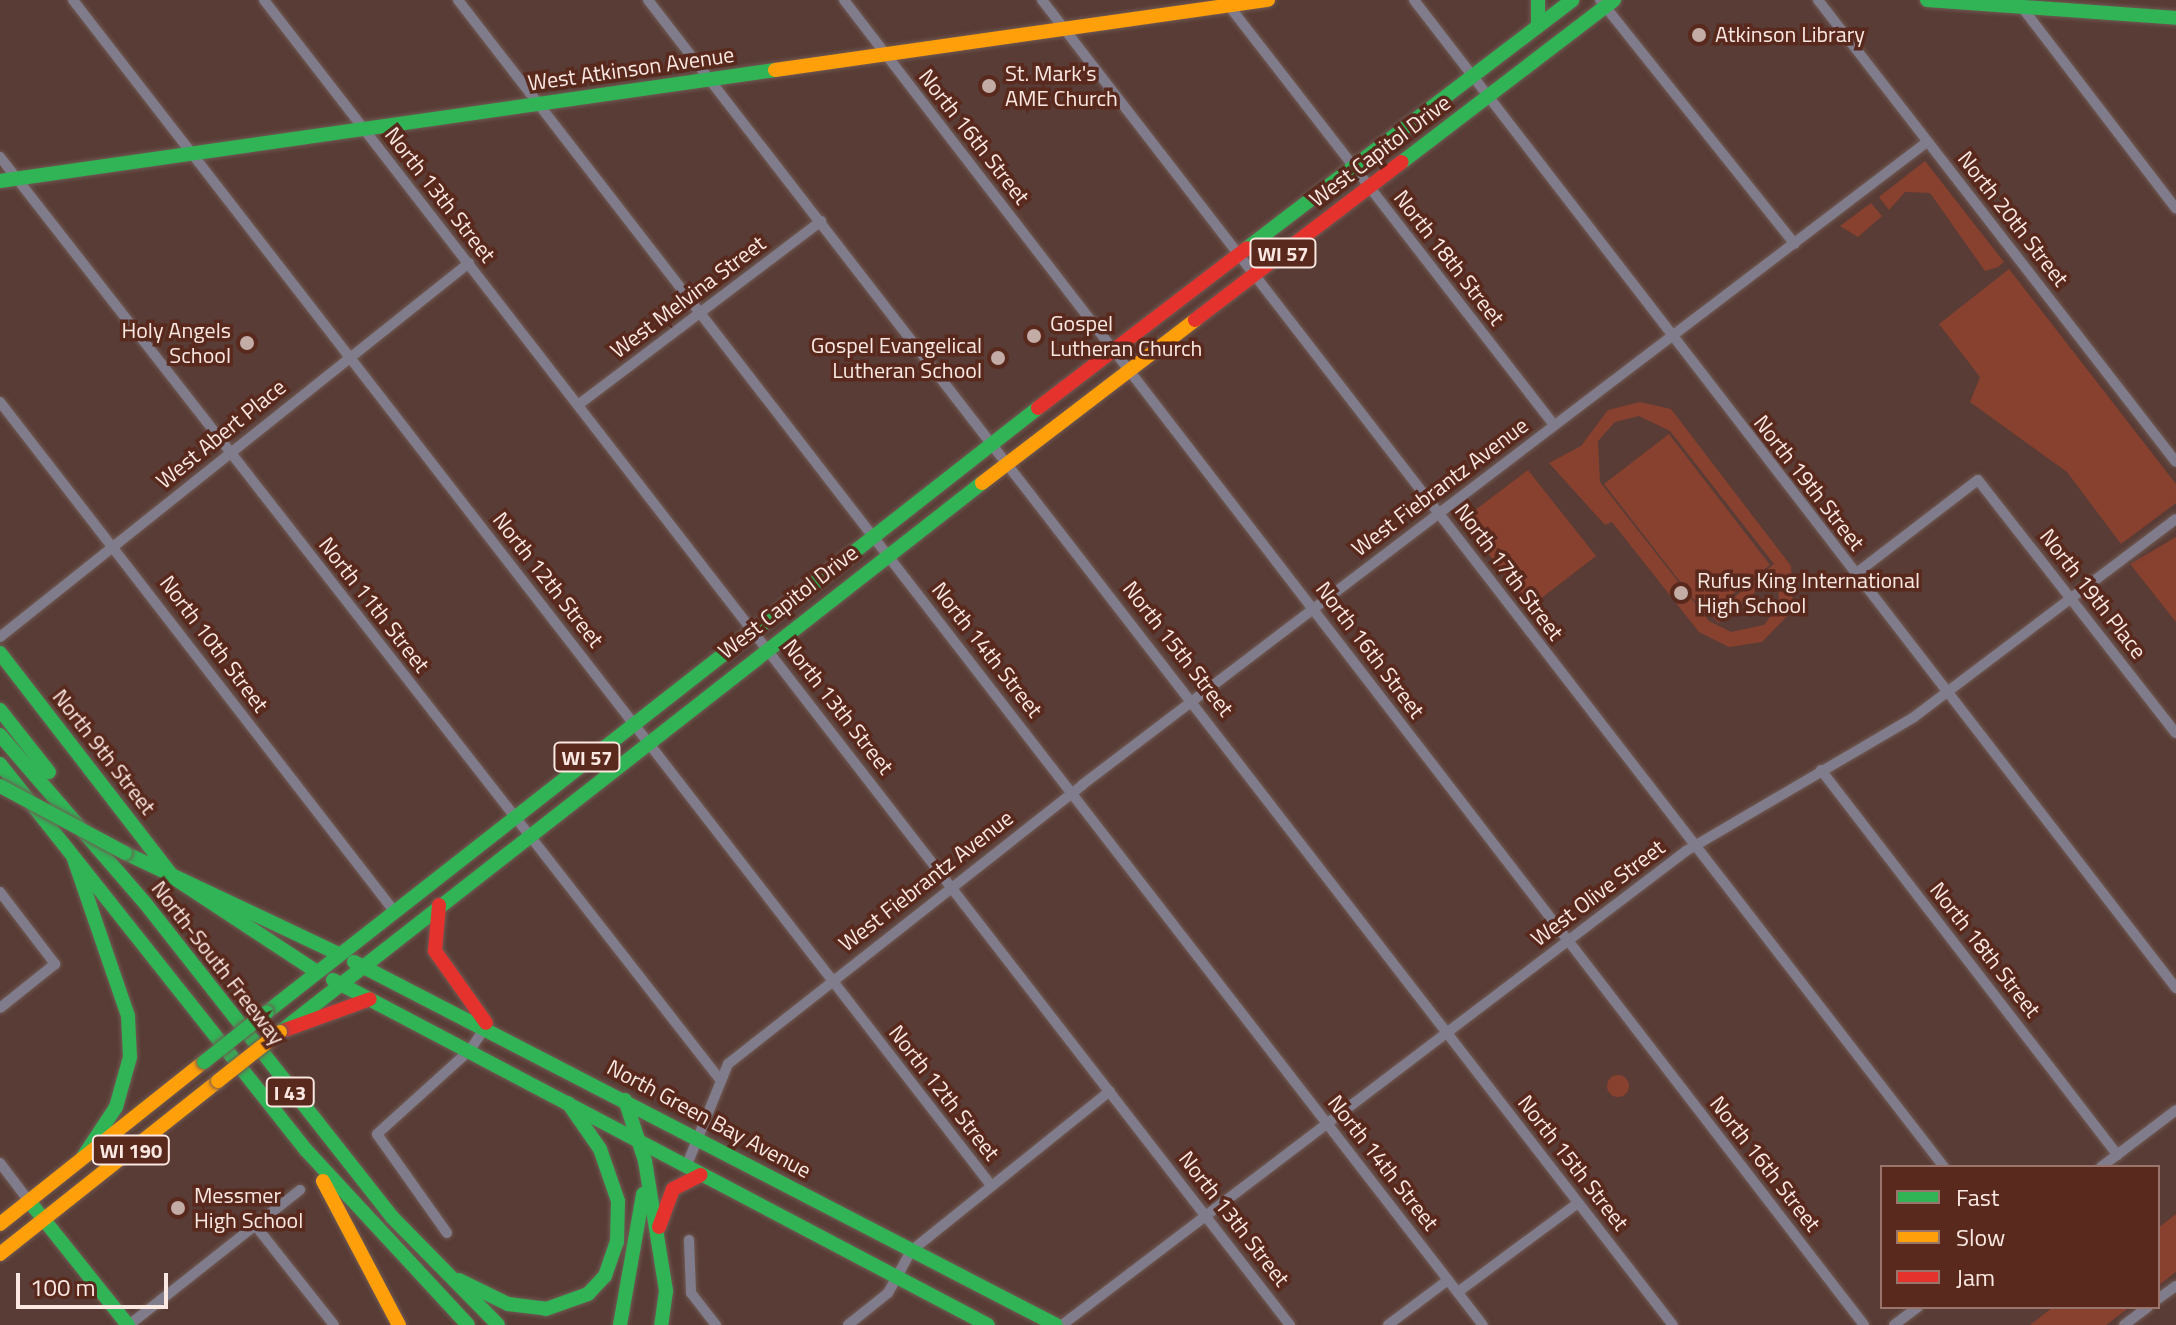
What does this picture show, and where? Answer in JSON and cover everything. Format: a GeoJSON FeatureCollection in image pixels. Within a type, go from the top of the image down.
{"type":"FeatureCollection","features":[{"type":"Feature","properties":{"kind":"main road","name":"West Atkinson Avenue"},"geometry":{"type":"LineString","coordinates":[[0,181],[1065,29],[1227,2],[1268,0]]}},
{"type":"Feature","properties":{"kind":"main road"},"geometry":{"type":"LineString","coordinates":[[1538,0],[1538,26]]}},
{"type":"Feature","properties":{"kind":"main road","name":"West Capitol Drive"},"geometry":{"type":"LineString","coordinates":[[0,1224],[632,721],[1572,0]]}},
{"type":"Feature","properties":{"kind":"main road"},"geometry":{"type":"LineString","coordinates":[[1927,0],[2021,6],[2096,6],[2176,18]]}},
{"type":"Feature","properties":{"kind":"main road","name":"West Capitol Drive"},"geometry":{"type":"LineString","coordinates":[[0,1254],[647,739],[1488,97],[1607,2]]}},
{"type":"Feature","properties":{"kind":"main road","name":"North 9th Street"},"geometry":{"type":"LineString","coordinates":[[0,653],[174,878]]}},
{"type":"Feature","properties":{"kind":"main road"},"geometry":{"type":"LineString","coordinates":[[0,710],[145,903]]}},
{"type":"Feature","properties":{"kind":"main road","name":"North-South Freeway"},"geometry":{"type":"LineString","coordinates":[[0,735],[145,903],[277,1076],[444,1273],[498,1325]]}},
{"type":"Feature","properties":{"kind":"main road","name":"North-South Freeway"},"geometry":{"type":"LineString","coordinates":[[0,764],[66,838],[306,1150],[468,1325]]}},
{"type":"Feature","properties":{"kind":"main road"},"geometry":{"type":"LineString","coordinates":[[0,786],[174,878],[317,972],[470,1050],[638,1145],[988,1325]]}},
{"type":"Feature","properties":{"kind":"main road"},"geometry":{"type":"LineString","coordinates":[[66,838],[128,1016],[126,1084],[83,1157]]}},
{"type":"Feature","properties":{"kind":"main road","name":"North Green Bay Avenue"},"geometry":{"type":"LineString","coordinates":[[174,878],[487,1024],[911,1251],[1059,1325]]}},
{"type":"Feature","properties":{"kind":"main road"},"geometry":{"type":"LineString","coordinates":[[440,903],[435,951],[487,1024]]}},
{"type":"Feature","properties":{"kind":"main road"},"geometry":{"type":"LineString","coordinates":[[280,1032],[370,999]]}},
{"type":"Feature","properties":{"kind":"main road"},"geometry":{"type":"LineString","coordinates":[[625,1100],[658,1238],[666,1291],[661,1325]]}},
{"type":"Feature","properties":{"kind":"main road"},"geometry":{"type":"LineString","coordinates":[[444,1273],[526,1309],[568,1305],[605,1276],[617,1242],[618,1201],[600,1149],[568,1103]]}},
{"type":"Feature","properties":{"kind":"main road"},"geometry":{"type":"LineString","coordinates":[[620,1325],[643,1211],[638,1145]]}},
{"type":"Feature","properties":{"kind":"main road"},"geometry":{"type":"LineString","coordinates":[[306,1150],[399,1325]]}},
{"type":"Feature","properties":{"kind":"main road"},"geometry":{"type":"LineString","coordinates":[[658,1238],[673,1189],[701,1175]]}},
{"type":"Feature","properties":{"kind":"main road"},"geometry":{"type":"LineString","coordinates":[[29,1201],[128,1325]]}},
{"type":"Feature","properties":{"kind":"street","name":"North 12th Street"},"geometry":{"type":"LineString","coordinates":[[73,0],[991,1185]]}},
{"type":"Feature","properties":{"kind":"street","name":"North 14th Street"},"geometry":{"type":"LineString","coordinates":[[458,0],[1483,1325]]}},
{"type":"Feature","properties":{"kind":"street","name":"North 15th Street"},"geometry":{"type":"LineString","coordinates":[[648,0],[1673,1325]]}},
{"type":"Feature","properties":{"kind":"street","name":"North 16th Street"},"geometry":{"type":"LineString","coordinates":[[844,0],[1864,1325]]}},
{"type":"Feature","properties":{"kind":"street","name":"North 17th Street"},"geometry":{"type":"LineString","coordinates":[[1042,0],[1942,1165]]}},
{"type":"Feature","properties":{"kind":"street","name":"North 19th Street"},"geometry":{"type":"LineString","coordinates":[[1414,0],[1854,575],[2176,988]]}},
{"type":"Feature","properties":{"kind":"street","name":"North 20th Street"},"geometry":{"type":"LineString","coordinates":[[1818,0],[2176,462]]}},
{"type":"Feature","properties":{"kind":"street","name":"North 13th Street"},"geometry":{"type":"LineString","coordinates":[[271,2],[363,128],[1290,1325]]}},
{"type":"Feature","properties":{"kind":"street","name":"North 18th Street"},"geometry":{"type":"LineString","coordinates":[[1227,2],[1554,425]]}},
{"type":"Feature","properties":{"kind":"street"},"geometry":{"type":"LineString","coordinates":[[1607,2],[1795,244]]}},
{"type":"Feature","properties":{"kind":"street"},"geometry":{"type":"LineString","coordinates":[[2021,6],[2176,209]]}},
{"type":"Feature","properties":{"kind":"street","name":"West Fiebrantz Avenue"},"geometry":{"type":"LineString","coordinates":[[718,1077],[831,981],[951,886],[1927,142]]}},
{"type":"Feature","properties":{"kind":"street","name":"North 11th Street"},"geometry":{"type":"LineString","coordinates":[[0,157],[718,1077]]}},
{"type":"Feature","properties":{"kind":"street","name":"West Melvina Street"},"geometry":{"type":"LineString","coordinates":[[578,405],[821,221]]}},
{"type":"Feature","properties":{"kind":"street","name":"West Abert Place"},"geometry":{"type":"LineString","coordinates":[[0,637],[469,263]]}},
{"type":"Feature","properties":{"kind":"street","name":"North 10th Street"},"geometry":{"type":"LineString","coordinates":[[0,402],[394,911]]}},
{"type":"Feature","properties":{"kind":"street","name":"North 19th Place"},"geometry":{"type":"LineString","coordinates":[[1854,575],[1978,480],[2176,733]]}},
{"type":"Feature","properties":{"kind":"street","name":"West Olive Street"},"geometry":{"type":"LineString","coordinates":[[1059,1325],[1695,844],[1948,694],[2176,519]]}},
{"type":"Feature","properties":{"kind":"street","name":"North 18th Street"},"geometry":{"type":"LineString","coordinates":[[1821,770],[2117,1155]]}},
{"type":"Feature","properties":{"kind":"street"},"geometry":{"type":"LineString","coordinates":[[0,892],[53,966],[0,1008]]}},
{"type":"Feature","properties":{"kind":"street"},"geometry":{"type":"LineString","coordinates":[[447,1233],[377,1134],[470,1050],[487,1024]]}},
{"type":"Feature","properties":{"kind":"street"},"geometry":{"type":"LineString","coordinates":[[686,1167],[718,1077]]}},
{"type":"Feature","properties":{"kind":"street"},"geometry":{"type":"LineString","coordinates":[[848,1325],[899,1278],[911,1251],[1110,1091]]}},
{"type":"Feature","properties":{"kind":"street"},"geometry":{"type":"LineString","coordinates":[[2104,1165],[2176,1110]]}},
{"type":"Feature","properties":{"kind":"street"},"geometry":{"type":"LineString","coordinates":[[0,1163],[29,1201]]}},
{"type":"Feature","properties":{"kind":"street"},"geometry":{"type":"LineString","coordinates":[[128,1325],[300,1190]]}},
{"type":"Feature","properties":{"kind":"street"},"geometry":{"type":"LineString","coordinates":[[1458,1292],[1578,1203]]}},
{"type":"Feature","properties":{"kind":"street"},"geometry":{"type":"LineString","coordinates":[[255,1225],[334,1325]]}},
{"type":"Feature","properties":{"kind":"street"},"geometry":{"type":"LineString","coordinates":[[689,1240],[691,1293],[716,1325]]}},
{"type":"Feature","properties":{"kind":"street"},"geometry":{"type":"LineString","coordinates":[[1388,1325],[1448,1280]]}},
{"type":"Feature","properties":{"kind":"street"},"geometry":{"type":"LineString","coordinates":[[1894,1325],[1915,1309]]}},
{"type":"Feature","properties":{"kind":"street"},"geometry":{"type":"LineString","coordinates":[[2124,1325],[2145,1309]]}},
{"type":"Feature","properties":{"kind":"shaded area"},"geometry":{"type":"Polygon","coordinates":[[[1925,161],[2004,262],[1998,267],[1985,271],[1930,193],[1905,192],[1889,210],[1879,197],[1925,161]]]}},
{"type":"Feature","properties":{"kind":"shaded area"},"geometry":{"type":"Polygon","coordinates":[[[1871,203],[1882,216],[1858,237],[1840,226],[1871,203]]]}},
{"type":"Feature","properties":{"kind":"shaded area"},"geometry":{"type":"Polygon","coordinates":[[[2009,269],[2176,484],[2176,503],[2121,544],[2067,472],[1970,402],[1980,377],[1939,324],[2009,269]]]}},
{"type":"Feature","properties":{"kind":"shaded area"},"geometry":{"type":"Polygon","coordinates":[[[1640,402],[1671,409],[1791,566],[1793,610],[1762,642],[1729,647],[1699,632],[1612,522],[1605,525],[1549,463],[1581,446],[1608,410],[1640,402]],[[1639,416],[1615,422],[1598,441],[1600,482],[1709,621],[1731,632],[1764,625],[1779,605],[1778,573],[1718,623],[1712,616],[1774,564],[1670,431],[1639,416]]]}},
{"type":"Feature","properties":{"kind":"shaded area"},"geometry":{"type":"Polygon","coordinates":[[[1669,434],[1770,565],[1706,615],[1604,484],[1669,434]]]}},
{"type":"Feature","properties":{"kind":"shaded area"},"geometry":{"type":"Polygon","coordinates":[[[1528,470],[1596,556],[1530,607],[1462,520],[1528,470]]]}},
{"type":"Feature","properties":{"kind":"shaded area"},"geometry":{"type":"Polygon","coordinates":[[[2176,537],[2176,622],[2130,564],[2176,537]]]}},
{"type":"Feature","properties":{"kind":"shaded area"},"geometry":{"type":"Polygon","coordinates":[[[1618,1075],[1626,1078],[1629,1086],[1626,1094],[1618,1097],[1610,1094],[1607,1086],[1610,1078],[1618,1075]]]}},
{"type":"Feature","properties":{"kind":"shaded area"},"geometry":{"type":"Polygon","coordinates":[[[2176,1214],[2176,1272],[2160,1284],[2160,1226],[2176,1214]]]}},
{"type":"Feature","properties":{"kind":"shaded area"},"geometry":{"type":"Polygon","coordinates":[[[2050,1309],[2127,1309],[2106,1325],[2030,1325],[2050,1309]]]}},
{"type":"Feature","properties":{"kind":"traffic: fast"},"geometry":{"type":"LineString","coordinates":[[1538,0],[1538,26]]}},
{"type":"Feature","properties":{"kind":"traffic: fast"},"geometry":{"type":"LineString","coordinates":[[1247,248],[1572,0]]}},
{"type":"Feature","properties":{"kind":"traffic: fast"},"geometry":{"type":"LineString","coordinates":[[1402,162],[1614,0]]}},
{"type":"Feature","properties":{"kind":"traffic: fast"},"geometry":{"type":"LineString","coordinates":[[1927,0],[2176,18]]}},
{"type":"Feature","properties":{"kind":"traffic: fast"},"geometry":{"type":"LineString","coordinates":[[0,181],[775,70]]}},
{"type":"Feature","properties":{"kind":"traffic: fast"},"geometry":{"type":"LineString","coordinates":[[267,1012],[1038,408]]}},
{"type":"Feature","properties":{"kind":"traffic: fast"},"geometry":{"type":"LineString","coordinates":[[280,1032],[982,483]]}},
{"type":"Feature","properties":{"kind":"traffic: fast"},"geometry":{"type":"LineString","coordinates":[[0,653],[174,878],[317,972]]}},
{"type":"Feature","properties":{"kind":"traffic: fast"},"geometry":{"type":"LineString","coordinates":[[0,710],[49,772]]}},
{"type":"Feature","properties":{"kind":"traffic: fast"},"geometry":{"type":"LineString","coordinates":[[0,735],[145,903],[392,1217],[498,1325]]}},
{"type":"Feature","properties":{"kind":"traffic: fast"},"geometry":{"type":"LineString","coordinates":[[0,764],[306,1150],[468,1325]]}},
{"type":"Feature","properties":{"kind":"traffic: fast"},"geometry":{"type":"LineString","coordinates":[[0,786],[125,853]]}},
{"type":"Feature","properties":{"kind":"traffic: fast"},"geometry":{"type":"LineString","coordinates":[[125,853],[339,954]]}},
{"type":"Feature","properties":{"kind":"traffic: fast"},"geometry":{"type":"LineString","coordinates":[[74,859],[128,1016],[130,1057],[116,1107],[83,1157]]}},
{"type":"Feature","properties":{"kind":"traffic: fast"},"geometry":{"type":"LineString","coordinates":[[354,962],[1056,1325]]}},
{"type":"Feature","properties":{"kind":"traffic: fast"},"geometry":{"type":"LineString","coordinates":[[333,980],[988,1325]]}},
{"type":"Feature","properties":{"kind":"traffic: fast"},"geometry":{"type":"LineString","coordinates":[[204,1062],[267,1012]]}},
{"type":"Feature","properties":{"kind":"traffic: fast"},"geometry":{"type":"LineString","coordinates":[[625,1100],[645,1161],[666,1291],[661,1325]]}},
{"type":"Feature","properties":{"kind":"traffic: fast"},"geometry":{"type":"LineString","coordinates":[[459,1280],[508,1304],[546,1309],[588,1294],[605,1276],[617,1242],[618,1201],[600,1149],[568,1103]]}},
{"type":"Feature","properties":{"kind":"traffic: fast"},"geometry":{"type":"LineString","coordinates":[[620,1325],[643,1194]]}},
{"type":"Feature","properties":{"kind":"traffic: fast"},"geometry":{"type":"LineString","coordinates":[[29,1201],[128,1325]]}},
{"type":"Feature","properties":{"kind":"traffic: slow"},"geometry":{"type":"LineString","coordinates":[[775,70],[1268,0]]}},
{"type":"Feature","properties":{"kind":"traffic: slow"},"geometry":{"type":"LineString","coordinates":[[982,483],[1195,320]]}},
{"type":"Feature","properties":{"kind":"traffic: slow"},"geometry":{"type":"LineString","coordinates":[[218,1081],[280,1032]]}},
{"type":"Feature","properties":{"kind":"traffic: slow"},"geometry":{"type":"LineString","coordinates":[[0,1224],[204,1062]]}},
{"type":"Feature","properties":{"kind":"traffic: slow"},"geometry":{"type":"LineString","coordinates":[[0,1254],[218,1081]]}},
{"type":"Feature","properties":{"kind":"traffic: slow"},"geometry":{"type":"LineString","coordinates":[[323,1181],[399,1325]]}},
{"type":"Feature","properties":{"kind":"traffic: jam"},"geometry":{"type":"LineString","coordinates":[[1195,320],[1402,162]]}},
{"type":"Feature","properties":{"kind":"traffic: jam"},"geometry":{"type":"LineString","coordinates":[[1038,408],[1247,248]]}},
{"type":"Feature","properties":{"kind":"traffic: jam"},"geometry":{"type":"LineString","coordinates":[[439,905],[435,951],[486,1023]]}},
{"type":"Feature","properties":{"kind":"traffic: jam"},"geometry":{"type":"LineString","coordinates":[[285,1030],[370,999]]}},
{"type":"Feature","properties":{"kind":"traffic: jam"},"geometry":{"type":"LineString","coordinates":[[659,1227],[673,1189],[701,1175]]}},
{"type":"Feature","properties":{"kind":"place","name":"Atkinson Library"},"geometry":{"type":"Point","coordinates":[1699,35]}},
{"type":"Feature","properties":{"kind":"place","name":"St. Mark's AME Church"},"geometry":{"type":"Point","coordinates":[989,86]}},
{"type":"Feature","properties":{"kind":"place","name":"Gospel Lutheran Church"},"geometry":{"type":"Point","coordinates":[1034,336]}},
{"type":"Feature","properties":{"kind":"place","name":"Holy Angels School"},"geometry":{"type":"Point","coordinates":[247,343]}},
{"type":"Feature","properties":{"kind":"place","name":"Gospel Evangelical Lutheran School"},"geometry":{"type":"Point","coordinates":[998,358]}},
{"type":"Feature","properties":{"kind":"place","name":"Rufus King International High School"},"geometry":{"type":"Point","coordinates":[1681,593]}},
{"type":"Feature","properties":{"kind":"place","name":"Messmer High School"},"geometry":{"type":"Point","coordinates":[178,1208]}}]}
